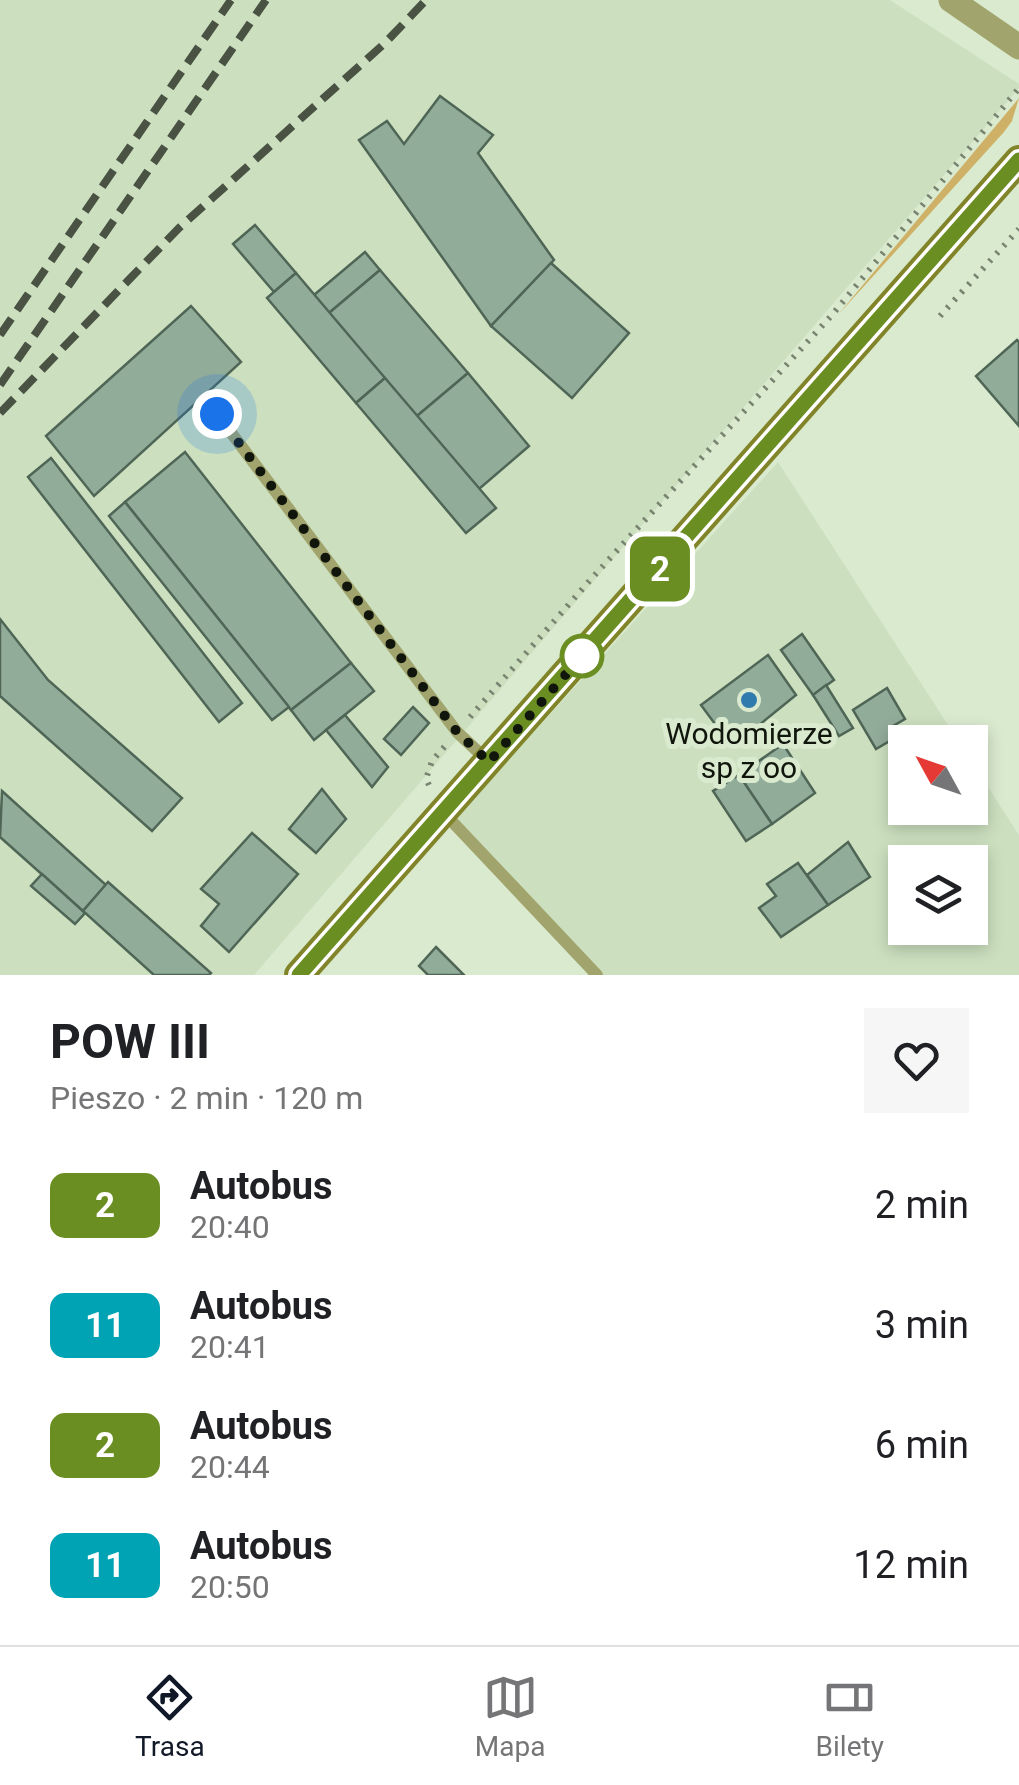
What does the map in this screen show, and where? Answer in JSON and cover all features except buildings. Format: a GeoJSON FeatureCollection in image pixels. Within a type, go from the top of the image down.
{"type":"FeatureCollection","features":[{"type":"Feature","properties":{"kind":"main road"},"geometry":{"type":"LineString","coordinates":[[299,975],[1019,160]]}},
{"type":"Feature","properties":{"kind":"street"},"geometry":{"type":"LineString","coordinates":[[951,0],[1019,47]]}},
{"type":"Feature","properties":{"kind":"lane"},"geometry":{"type":"LineString","coordinates":[[217,414],[457,732],[489,762]]}},
{"type":"Feature","properties":{"kind":"lane"},"geometry":{"type":"LineString","coordinates":[[444,813],[596,975]]}},
{"type":"Feature","properties":{"kind":"path"},"geometry":{"type":"LineString","coordinates":[[444,813],[426,779],[432,762],[592,578],[832,315],[1019,88]]}},
{"type":"Feature","properties":{"kind":"path"},"geometry":{"type":"LineString","coordinates":[[940,316],[1019,229]]}},
{"type":"Feature","properties":{"kind":"shaded area"},"geometry":{"type":"Polygon","coordinates":[[[0,0],[890,0],[1019,84],[1019,88],[254,975],[0,975],[0,0]]]}},
{"type":"Feature","properties":{"kind":"shaded area"},"geometry":{"type":"Polygon","coordinates":[[[1019,98],[1004,132],[837,316],[1019,98]]]}},
{"type":"Feature","properties":{"kind":"shaded area"},"geometry":{"type":"Polygon","coordinates":[[[778,462],[948,725],[888,725],[888,825],[988,825],[988,787],[1019,835],[1019,975],[597,975],[452,823],[778,462]]]}},
{"type":"Feature","properties":{"kind":"railway"},"geometry":{"type":"LineString","coordinates":[[0,335],[231,0]]}},
{"type":"Feature","properties":{"kind":"railway"},"geometry":{"type":"LineString","coordinates":[[0,385],[266,0]]}},
{"type":"Feature","properties":{"kind":"railway"},"geometry":{"type":"LineString","coordinates":[[0,413],[179,228],[385,43],[426,0]]}},
{"type":"Feature","properties":{"kind":"bus line","name":"2"},"geometry":{"type":"LineString","coordinates":[[299,975],[1019,160]]}},
{"type":"Feature","properties":{"kind":"place","name":"Wodomierze sp z oo"},"geometry":{"type":"Point","coordinates":[749,700]}},
{"type":"Feature","properties":{"kind":"route"},"geometry":{"type":"LineString","coordinates":[[217,414],[457,732],[489,762],[582,656]]}}]}
